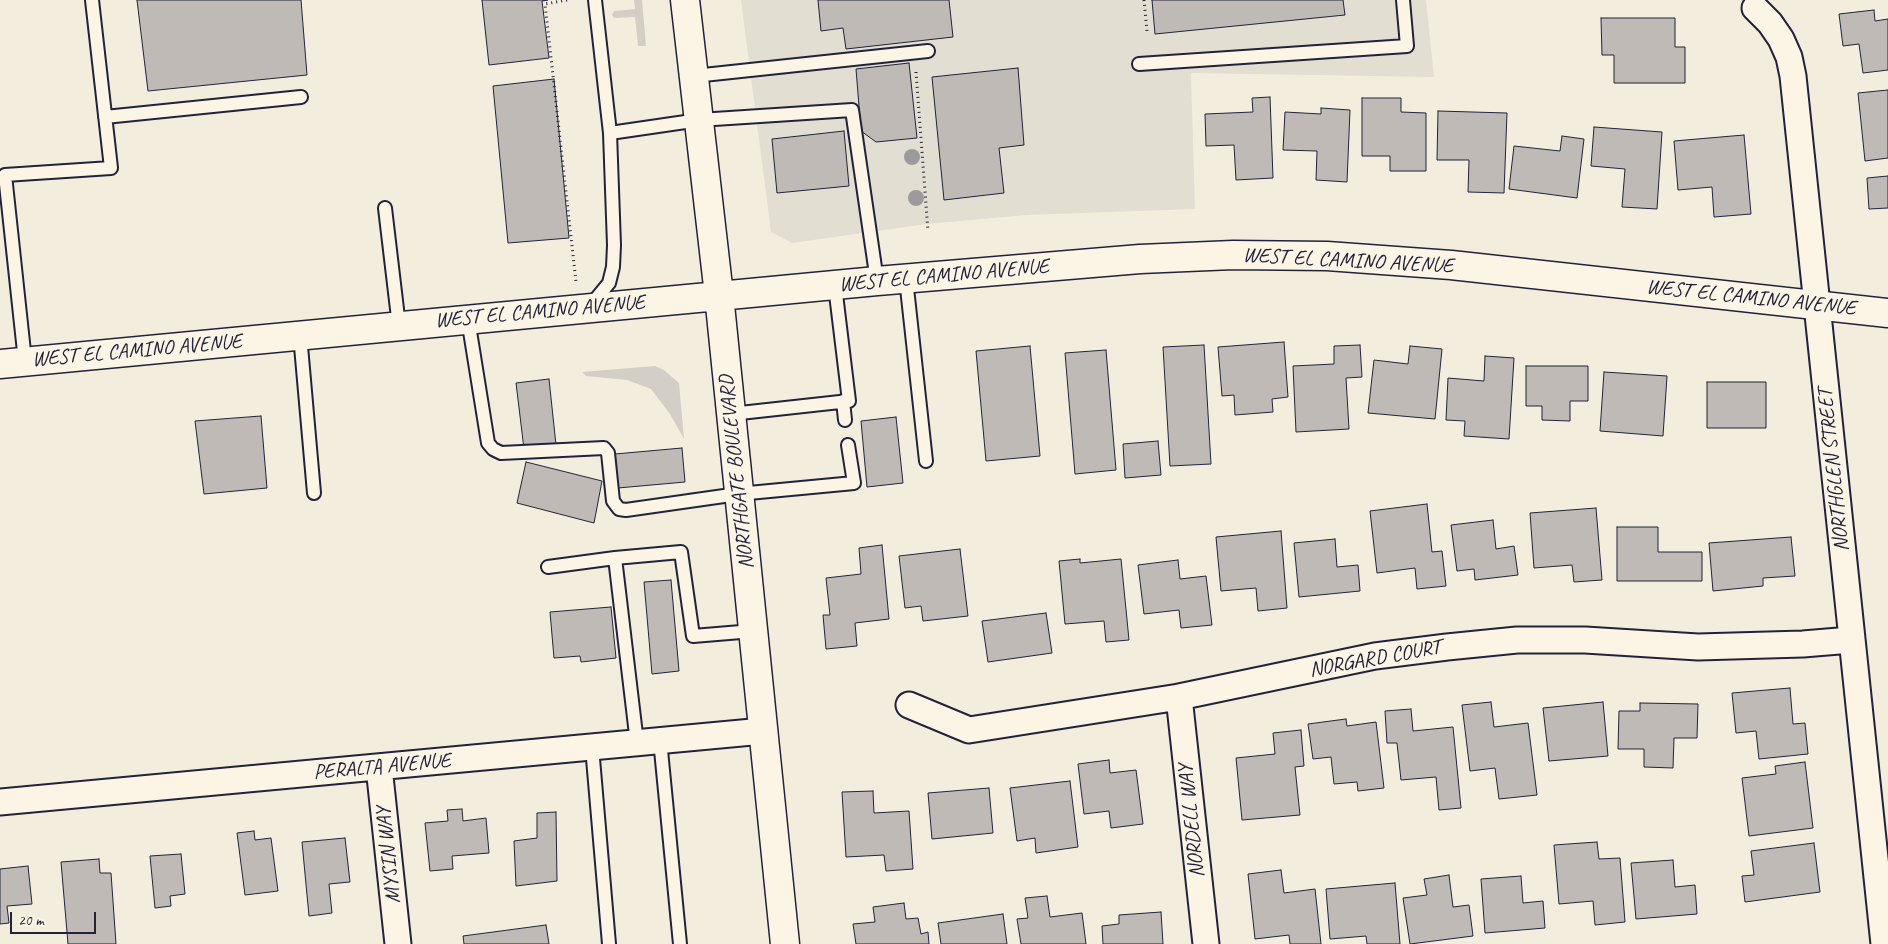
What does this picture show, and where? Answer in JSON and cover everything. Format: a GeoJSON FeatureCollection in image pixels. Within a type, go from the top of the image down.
{"type":"FeatureCollection","features":[{"type":"Feature","properties":{"kind":"main road","name":"NORTHGATE BOULEVARD"},"geometry":{"type":"LineString","coordinates":[[685,0],[719,295],[785,944]]}},
{"type":"Feature","properties":{"kind":"main road","name":"WEST EL CAMINO AVENUE"},"geometry":{"type":"LineString","coordinates":[[13,362],[877,281],[1140,259],[1233,255],[1326,256],[1450,265],[1888,313]]}},
{"type":"Feature","properties":{"kind":"street","name":"NORTHGLEN STREET"},"geometry":{"type":"LineString","coordinates":[[1755,8],[1770,23],[1789,57],[1884,944]]}},
{"type":"Feature","properties":{"kind":"street","name":"NORGARD COURT"},"geometry":{"type":"LineString","coordinates":[[909,705],[969,730],[1179,697],[1375,656],[1517,640],[1585,640],[1698,647],[1803,644],[1851,640]]}},
{"type":"Feature","properties":{"kind":"street","name":"NORDELL WAY"},"geometry":{"type":"LineString","coordinates":[[1179,697],[1206,944]]}},
{"type":"Feature","properties":{"kind":"street","name":"PERALTA AVENUE"},"geometry":{"type":"LineString","coordinates":[[0,802],[763,731]]}},
{"type":"Feature","properties":{"kind":"street","name":"MYSIN WAY"},"geometry":{"type":"LineString","coordinates":[[379,767],[398,944]]}},
{"type":"Feature","properties":{"kind":"lane"},"geometry":{"type":"LineString","coordinates":[[13,362],[5,175],[111,168],[92,0]]}},
{"type":"Feature","properties":{"kind":"lane"},"geometry":{"type":"LineString","coordinates":[[588,308],[609,283],[613,267],[614,245],[610,132],[595,0]]}},
{"type":"Feature","properties":{"kind":"lane"},"geometry":{"type":"LineString","coordinates":[[1139,64],[1408,46],[1403,0]]}},
{"type":"Feature","properties":{"kind":"lane"},"geometry":{"type":"LineString","coordinates":[[694,76],[928,52]]}},
{"type":"Feature","properties":{"kind":"lane"},"geometry":{"type":"LineString","coordinates":[[105,117],[301,97]]}},
{"type":"Feature","properties":{"kind":"lane"},"geometry":{"type":"LineString","coordinates":[[610,132],[699,120],[852,110],[877,281]]}},
{"type":"Feature","properties":{"kind":"lane"},"geometry":{"type":"LineString","coordinates":[[385,208],[399,326]]}},
{"type":"Feature","properties":{"kind":"lane"},"geometry":{"type":"LineString","coordinates":[[906,279],[926,461]]}},
{"type":"Feature","properties":{"kind":"lane"},"geometry":{"type":"LineString","coordinates":[[731,414],[849,401],[835,286]]}},
{"type":"Feature","properties":{"kind":"lane"},"geometry":{"type":"LineString","coordinates":[[468,319],[488,443],[493,449],[501,453],[604,448],[608,453],[613,501],[619,509],[626,510],[738,494],[854,483],[848,444]]}},
{"type":"Feature","properties":{"kind":"lane"},"geometry":{"type":"LineString","coordinates":[[300,335],[314,493]]}},
{"type":"Feature","properties":{"kind":"lane"},"geometry":{"type":"LineString","coordinates":[[843,401],[845,420]]}},
{"type":"Feature","properties":{"kind":"lane"},"geometry":{"type":"LineString","coordinates":[[548,568],[615,558],[681,552],[693,636],[753,632]]}},
{"type":"Feature","properties":{"kind":"lane"},"geometry":{"type":"LineString","coordinates":[[615,558],[649,741],[680,944]]}},
{"type":"Feature","properties":{"kind":"lane"},"geometry":{"type":"LineString","coordinates":[[592,747],[610,944]]}},
{"type":"Feature","properties":{"kind":"lane"},"geometry":{"type":"LineString","coordinates":[[780,944],[785,944]]}},
{"type":"Feature","properties":{"kind":"path"},"geometry":{"type":"LineString","coordinates":[[567,0],[545,4],[576,283]]}},
{"type":"Feature","properties":{"kind":"path"},"geometry":{"type":"LineString","coordinates":[[1144,0],[1147,31]]}},
{"type":"Feature","properties":{"kind":"path"},"geometry":{"type":"LineString","coordinates":[[916,72],[928,231]]}},
{"type":"Feature","properties":{"kind":"shaded area"},"geometry":{"type":"Polygon","coordinates":[[[634,0],[642,0],[646,46],[638,46],[635,17],[614,18],[612,15],[614,11],[635,9],[634,0]]]}},
{"type":"Feature","properties":{"kind":"shaded area"},"geometry":{"type":"Polygon","coordinates":[[[741,0],[1426,0],[1434,77],[1191,73],[1195,209],[1026,215],[927,224],[792,243],[771,232],[741,0]]]}},
{"type":"Feature","properties":{"kind":"shaded area"},"geometry":{"type":"Polygon","coordinates":[[[655,366],[664,370],[679,383],[684,439],[670,414],[651,389],[627,380],[586,376],[582,372],[655,366]]]}},
{"type":"Feature","properties":{"kind":"building"},"geometry":{"type":"Polygon","coordinates":[[[137,0],[301,0],[307,75],[148,91],[137,0]]]}},
{"type":"Feature","properties":{"kind":"building"},"geometry":{"type":"Polygon","coordinates":[[[482,0],[548,0],[542,1],[549,58],[489,65],[482,0]]]}},
{"type":"Feature","properties":{"kind":"building"},"geometry":{"type":"Polygon","coordinates":[[[818,0],[949,0],[953,37],[846,49],[843,28],[821,31],[818,0]]]}},
{"type":"Feature","properties":{"kind":"building"},"geometry":{"type":"Polygon","coordinates":[[[1152,0],[1343,0],[1345,15],[1155,34],[1152,0]]]}},
{"type":"Feature","properties":{"kind":"building"},"geometry":{"type":"Polygon","coordinates":[[[1874,10],[1875,21],[1888,19],[1888,70],[1863,73],[1859,44],[1843,46],[1839,14],[1874,10]]]}},
{"type":"Feature","properties":{"kind":"building"},"geometry":{"type":"Polygon","coordinates":[[[1601,18],[1675,18],[1675,47],[1685,47],[1685,83],[1614,83],[1614,55],[1602,55],[1601,18]]]}},
{"type":"Feature","properties":{"kind":"building"},"geometry":{"type":"Polygon","coordinates":[[[909,63],[917,138],[876,142],[861,131],[856,69],[909,63]]]}},
{"type":"Feature","properties":{"kind":"building"},"geometry":{"type":"Polygon","coordinates":[[[1018,68],[1024,145],[999,148],[1004,193],[944,200],[932,77],[1018,68]]]}},
{"type":"Feature","properties":{"kind":"building"},"geometry":{"type":"Polygon","coordinates":[[[554,79],[569,238],[508,243],[493,86],[554,79]]]}},
{"type":"Feature","properties":{"kind":"building"},"geometry":{"type":"Polygon","coordinates":[[[1888,90],[1888,158],[1865,161],[1858,93],[1888,90]]]}},
{"type":"Feature","properties":{"kind":"building"},"geometry":{"type":"Polygon","coordinates":[[[1270,97],[1273,178],[1236,180],[1234,145],[1206,146],[1205,114],[1253,112],[1252,98],[1270,97]]]}},
{"type":"Feature","properties":{"kind":"building"},"geometry":{"type":"Polygon","coordinates":[[[1362,98],[1401,98],[1401,112],[1426,113],[1426,171],[1390,171],[1390,156],[1362,156],[1362,98]]]}},
{"type":"Feature","properties":{"kind":"building"},"geometry":{"type":"Polygon","coordinates":[[[1321,108],[1350,110],[1347,182],[1316,180],[1317,151],[1283,150],[1285,112],[1321,114],[1321,108]]]}},
{"type":"Feature","properties":{"kind":"building"},"geometry":{"type":"Polygon","coordinates":[[[1438,111],[1507,113],[1504,193],[1468,192],[1469,160],[1437,160],[1438,111]]]}},
{"type":"Feature","properties":{"kind":"building"},"geometry":{"type":"Polygon","coordinates":[[[1594,127],[1662,132],[1657,209],[1622,207],[1625,169],[1591,166],[1594,127]]]}},
{"type":"Feature","properties":{"kind":"building"},"geometry":{"type":"Polygon","coordinates":[[[844,131],[849,186],[777,193],[772,139],[844,131]]]}},
{"type":"Feature","properties":{"kind":"building"},"geometry":{"type":"Polygon","coordinates":[[[1744,135],[1751,214],[1714,217],[1712,187],[1678,190],[1674,141],[1744,135]]]}},
{"type":"Feature","properties":{"kind":"building"},"geometry":{"type":"Polygon","coordinates":[[[1562,136],[1584,139],[1577,198],[1509,189],[1514,146],[1560,151],[1562,136]]]}},
{"type":"Feature","properties":{"kind":"building"},"geometry":{"type":"Polygon","coordinates":[[[1888,176],[1888,208],[1869,209],[1867,178],[1888,176]]]}},
{"type":"Feature","properties":{"kind":"building"},"geometry":{"type":"Polygon","coordinates":[[[1284,342],[1288,397],[1272,399],[1273,412],[1235,415],[1234,395],[1222,396],[1218,347],[1284,342]]]}},
{"type":"Feature","properties":{"kind":"building"},"geometry":{"type":"Polygon","coordinates":[[[1204,345],[1211,464],[1170,466],[1163,347],[1204,345]]]}},
{"type":"Feature","properties":{"kind":"building"},"geometry":{"type":"Polygon","coordinates":[[[1360,345],[1362,377],[1346,378],[1349,429],[1296,432],[1293,366],[1334,364],[1334,346],[1360,345]]]}},
{"type":"Feature","properties":{"kind":"building"},"geometry":{"type":"Polygon","coordinates":[[[1030,346],[1040,456],[986,461],[976,351],[1030,346]]]}},
{"type":"Feature","properties":{"kind":"building"},"geometry":{"type":"Polygon","coordinates":[[[1410,346],[1442,349],[1435,419],[1368,413],[1374,360],[1408,364],[1410,346]]]}},
{"type":"Feature","properties":{"kind":"building"},"geometry":{"type":"Polygon","coordinates":[[[1106,350],[1116,470],[1075,474],[1065,353],[1106,350]]]}},
{"type":"Feature","properties":{"kind":"building"},"geometry":{"type":"Polygon","coordinates":[[[1485,356],[1514,358],[1509,439],[1464,436],[1465,421],[1446,420],[1448,378],[1484,381],[1485,356]]]}},
{"type":"Feature","properties":{"kind":"building"},"geometry":{"type":"Polygon","coordinates":[[[1526,366],[1588,366],[1588,401],[1570,401],[1570,421],[1542,420],[1542,406],[1526,406],[1526,366]]]}},
{"type":"Feature","properties":{"kind":"building"},"geometry":{"type":"Polygon","coordinates":[[[1604,372],[1667,376],[1663,436],[1600,431],[1604,372]]]}},
{"type":"Feature","properties":{"kind":"building"},"geometry":{"type":"Polygon","coordinates":[[[549,379],[556,445],[524,449],[516,383],[549,379]]]}},
{"type":"Feature","properties":{"kind":"building"},"geometry":{"type":"Polygon","coordinates":[[[1707,382],[1766,382],[1766,428],[1707,428],[1707,382]]]}},
{"type":"Feature","properties":{"kind":"building"},"geometry":{"type":"Polygon","coordinates":[[[261,416],[267,488],[204,494],[195,421],[261,416]]]}},
{"type":"Feature","properties":{"kind":"building"},"geometry":{"type":"Polygon","coordinates":[[[896,417],[903,483],[867,487],[861,421],[896,417]]]}},
{"type":"Feature","properties":{"kind":"building"},"geometry":{"type":"Polygon","coordinates":[[[1158,441],[1161,475],[1125,478],[1123,444],[1158,441]]]}},
{"type":"Feature","properties":{"kind":"building"},"geometry":{"type":"Polygon","coordinates":[[[682,448],[685,482],[618,488],[615,454],[682,448]]]}},
{"type":"Feature","properties":{"kind":"building"},"geometry":{"type":"Polygon","coordinates":[[[526,462],[602,481],[594,523],[517,503],[526,462]]]}},
{"type":"Feature","properties":{"kind":"building"},"geometry":{"type":"Polygon","coordinates":[[[1427,504],[1432,552],[1442,551],[1446,586],[1417,589],[1415,568],[1377,573],[1370,511],[1427,504]]]}},
{"type":"Feature","properties":{"kind":"building"},"geometry":{"type":"Polygon","coordinates":[[[1596,508],[1602,580],[1574,582],[1572,565],[1534,568],[1530,513],[1596,508]]]}},
{"type":"Feature","properties":{"kind":"building"},"geometry":{"type":"Polygon","coordinates":[[[1493,520],[1496,549],[1514,546],[1518,575],[1475,580],[1474,569],[1457,571],[1451,525],[1493,520]]]}},
{"type":"Feature","properties":{"kind":"building"},"geometry":{"type":"Polygon","coordinates":[[[1617,527],[1658,527],[1658,552],[1702,552],[1702,581],[1617,581],[1617,527]]]}},
{"type":"Feature","properties":{"kind":"building"},"geometry":{"type":"Polygon","coordinates":[[[1281,531],[1287,608],[1258,611],[1256,588],[1221,591],[1216,537],[1281,531]]]}},
{"type":"Feature","properties":{"kind":"building"},"geometry":{"type":"Polygon","coordinates":[[[1791,537],[1795,576],[1763,578],[1763,586],[1713,591],[1709,543],[1791,537]]]}},
{"type":"Feature","properties":{"kind":"building"},"geometry":{"type":"Polygon","coordinates":[[[1335,539],[1337,567],[1358,565],[1360,591],[1299,597],[1294,543],[1335,539]]]}},
{"type":"Feature","properties":{"kind":"building"},"geometry":{"type":"Polygon","coordinates":[[[882,545],[889,619],[855,623],[857,646],[826,649],[823,615],[830,615],[826,578],[861,574],[859,548],[882,545]]]}},
{"type":"Feature","properties":{"kind":"building"},"geometry":{"type":"Polygon","coordinates":[[[960,549],[968,616],[923,621],[921,606],[905,608],[899,556],[960,549]]]}},
{"type":"Feature","properties":{"kind":"building"},"geometry":{"type":"Polygon","coordinates":[[[1080,559],[1080,563],[1121,559],[1129,640],[1106,642],[1104,621],[1065,624],[1059,561],[1080,559]]]}},
{"type":"Feature","properties":{"kind":"building"},"geometry":{"type":"Polygon","coordinates":[[[1178,560],[1180,579],[1206,576],[1212,625],[1181,628],[1179,610],[1144,614],[1138,565],[1178,560]]]}},
{"type":"Feature","properties":{"kind":"building"},"geometry":{"type":"Polygon","coordinates":[[[671,580],[679,671],[652,674],[644,582],[671,580]]]}},
{"type":"Feature","properties":{"kind":"building"},"geometry":{"type":"Polygon","coordinates":[[[611,607],[616,658],[581,662],[580,656],[554,658],[550,612],[611,607]]]}},
{"type":"Feature","properties":{"kind":"building"},"geometry":{"type":"Polygon","coordinates":[[[1046,613],[1052,653],[988,662],[982,621],[1046,613]]]}},
{"type":"Feature","properties":{"kind":"building"},"geometry":{"type":"Polygon","coordinates":[[[1790,688],[1793,724],[1805,723],[1808,754],[1759,759],[1756,731],[1736,733],[1732,693],[1790,688]]]}},
{"type":"Feature","properties":{"kind":"building"},"geometry":{"type":"Polygon","coordinates":[[[1491,702],[1494,727],[1528,723],[1537,795],[1499,799],[1495,768],[1470,771],[1462,705],[1491,702]]]}},
{"type":"Feature","properties":{"kind":"building"},"geometry":{"type":"Polygon","coordinates":[[[1603,702],[1608,756],[1549,761],[1543,708],[1603,702]]]}},
{"type":"Feature","properties":{"kind":"building"},"geometry":{"type":"Polygon","coordinates":[[[1640,703],[1698,704],[1697,738],[1674,738],[1673,768],[1644,767],[1644,749],[1618,749],[1619,711],[1640,711],[1640,703]]]}},
{"type":"Feature","properties":{"kind":"building"},"geometry":{"type":"Polygon","coordinates":[[[1411,709],[1413,731],[1453,727],[1461,808],[1439,810],[1436,777],[1401,780],[1397,743],[1387,743],[1385,711],[1411,709]]]}},
{"type":"Feature","properties":{"kind":"building"},"geometry":{"type":"Polygon","coordinates":[[[1346,719],[1347,726],[1376,722],[1384,788],[1358,791],[1357,782],[1334,784],[1331,757],[1313,759],[1308,724],[1346,719]]]}},
{"type":"Feature","properties":{"kind":"building"},"geometry":{"type":"Polygon","coordinates":[[[1301,730],[1304,766],[1295,767],[1300,815],[1242,820],[1236,758],[1275,754],[1273,733],[1301,730]]]}},
{"type":"Feature","properties":{"kind":"building"},"geometry":{"type":"Polygon","coordinates":[[[1109,760],[1110,773],[1136,770],[1143,824],[1111,828],[1109,811],[1084,814],[1078,764],[1109,760]]]}},
{"type":"Feature","properties":{"kind":"building"},"geometry":{"type":"Polygon","coordinates":[[[1805,762],[1813,828],[1749,836],[1742,778],[1776,774],[1775,766],[1805,762]]]}},
{"type":"Feature","properties":{"kind":"building"},"geometry":{"type":"Polygon","coordinates":[[[1070,781],[1078,847],[1036,853],[1035,838],[1017,841],[1010,788],[1070,781]]]}},
{"type":"Feature","properties":{"kind":"building"},"geometry":{"type":"Polygon","coordinates":[[[989,788],[993,833],[932,839],[928,793],[989,788]]]}},
{"type":"Feature","properties":{"kind":"building"},"geometry":{"type":"Polygon","coordinates":[[[873,791],[874,813],[909,811],[913,869],[886,871],[884,855],[846,857],[842,792],[873,791]]]}},
{"type":"Feature","properties":{"kind":"building"},"geometry":{"type":"Polygon","coordinates":[[[462,809],[463,821],[486,818],[489,853],[452,856],[453,869],[430,871],[425,823],[448,821],[447,810],[462,809]]]}},
{"type":"Feature","properties":{"kind":"building"},"geometry":{"type":"Polygon","coordinates":[[[556,812],[557,881],[516,886],[514,841],[537,838],[537,813],[556,812]]]}},
{"type":"Feature","properties":{"kind":"building"},"geometry":{"type":"Polygon","coordinates":[[[254,831],[255,840],[271,838],[278,891],[245,895],[237,833],[254,831]]]}},
{"type":"Feature","properties":{"kind":"building"},"geometry":{"type":"Polygon","coordinates":[[[345,838],[350,882],[329,884],[332,913],[309,916],[302,842],[345,838]]]}},
{"type":"Feature","properties":{"kind":"building"},"geometry":{"type":"Polygon","coordinates":[[[1597,842],[1599,859],[1620,858],[1625,922],[1595,925],[1593,901],[1559,904],[1554,845],[1597,842]]]}},
{"type":"Feature","properties":{"kind":"building"},"geometry":{"type":"Polygon","coordinates":[[[1814,843],[1820,892],[1745,902],[1742,876],[1754,875],[1751,851],[1814,843]]]}},
{"type":"Feature","properties":{"kind":"building"},"geometry":{"type":"Polygon","coordinates":[[[181,854],[185,894],[170,896],[171,906],[155,908],[150,856],[181,854]]]}},
{"type":"Feature","properties":{"kind":"building"},"geometry":{"type":"Polygon","coordinates":[[[99,859],[100,873],[111,873],[116,944],[68,944],[61,862],[99,859]]]}},
{"type":"Feature","properties":{"kind":"building"},"geometry":{"type":"Polygon","coordinates":[[[1673,860],[1675,887],[1695,885],[1697,914],[1636,919],[1631,863],[1673,860]]]}},
{"type":"Feature","properties":{"kind":"building"},"geometry":{"type":"Polygon","coordinates":[[[28,866],[32,904],[7,906],[9,923],[0,924],[0,869],[28,866]]]}},
{"type":"Feature","properties":{"kind":"building"},"geometry":{"type":"Polygon","coordinates":[[[1281,870],[1284,893],[1315,889],[1321,944],[1290,944],[1289,935],[1255,939],[1248,874],[1281,870]]]}},
{"type":"Feature","properties":{"kind":"building"},"geometry":{"type":"Polygon","coordinates":[[[1449,875],[1453,907],[1469,905],[1473,936],[1410,944],[1403,898],[1427,895],[1424,879],[1449,875]]]}},
{"type":"Feature","properties":{"kind":"building"},"geometry":{"type":"Polygon","coordinates":[[[1521,876],[1523,903],[1543,901],[1545,928],[1485,933],[1481,879],[1521,876]]]}},
{"type":"Feature","properties":{"kind":"building"},"geometry":{"type":"Polygon","coordinates":[[[1395,883],[1400,944],[1367,944],[1366,936],[1330,939],[1326,889],[1395,883]]]}},
{"type":"Feature","properties":{"kind":"building"},"geometry":{"type":"Polygon","coordinates":[[[1047,896],[1050,917],[1082,913],[1086,944],[1021,944],[1017,919],[1028,918],[1025,898],[1047,896]]]}},
{"type":"Feature","properties":{"kind":"building"},"geometry":{"type":"Polygon","coordinates":[[[904,903],[906,919],[918,918],[921,934],[928,932],[929,944],[856,944],[853,924],[875,922],[873,907],[904,903]]]}},
{"type":"Feature","properties":{"kind":"building"},"geometry":{"type":"Polygon","coordinates":[[[1161,912],[1163,944],[1103,944],[1102,926],[1119,924],[1119,915],[1161,912]]]}},
{"type":"Feature","properties":{"kind":"building"},"geometry":{"type":"Polygon","coordinates":[[[1003,914],[1007,944],[941,944],[938,923],[1003,914]]]}},
{"type":"Feature","properties":{"kind":"building"},"geometry":{"type":"Polygon","coordinates":[[[546,925],[549,944],[464,944],[463,936],[546,925]]]}}]}
